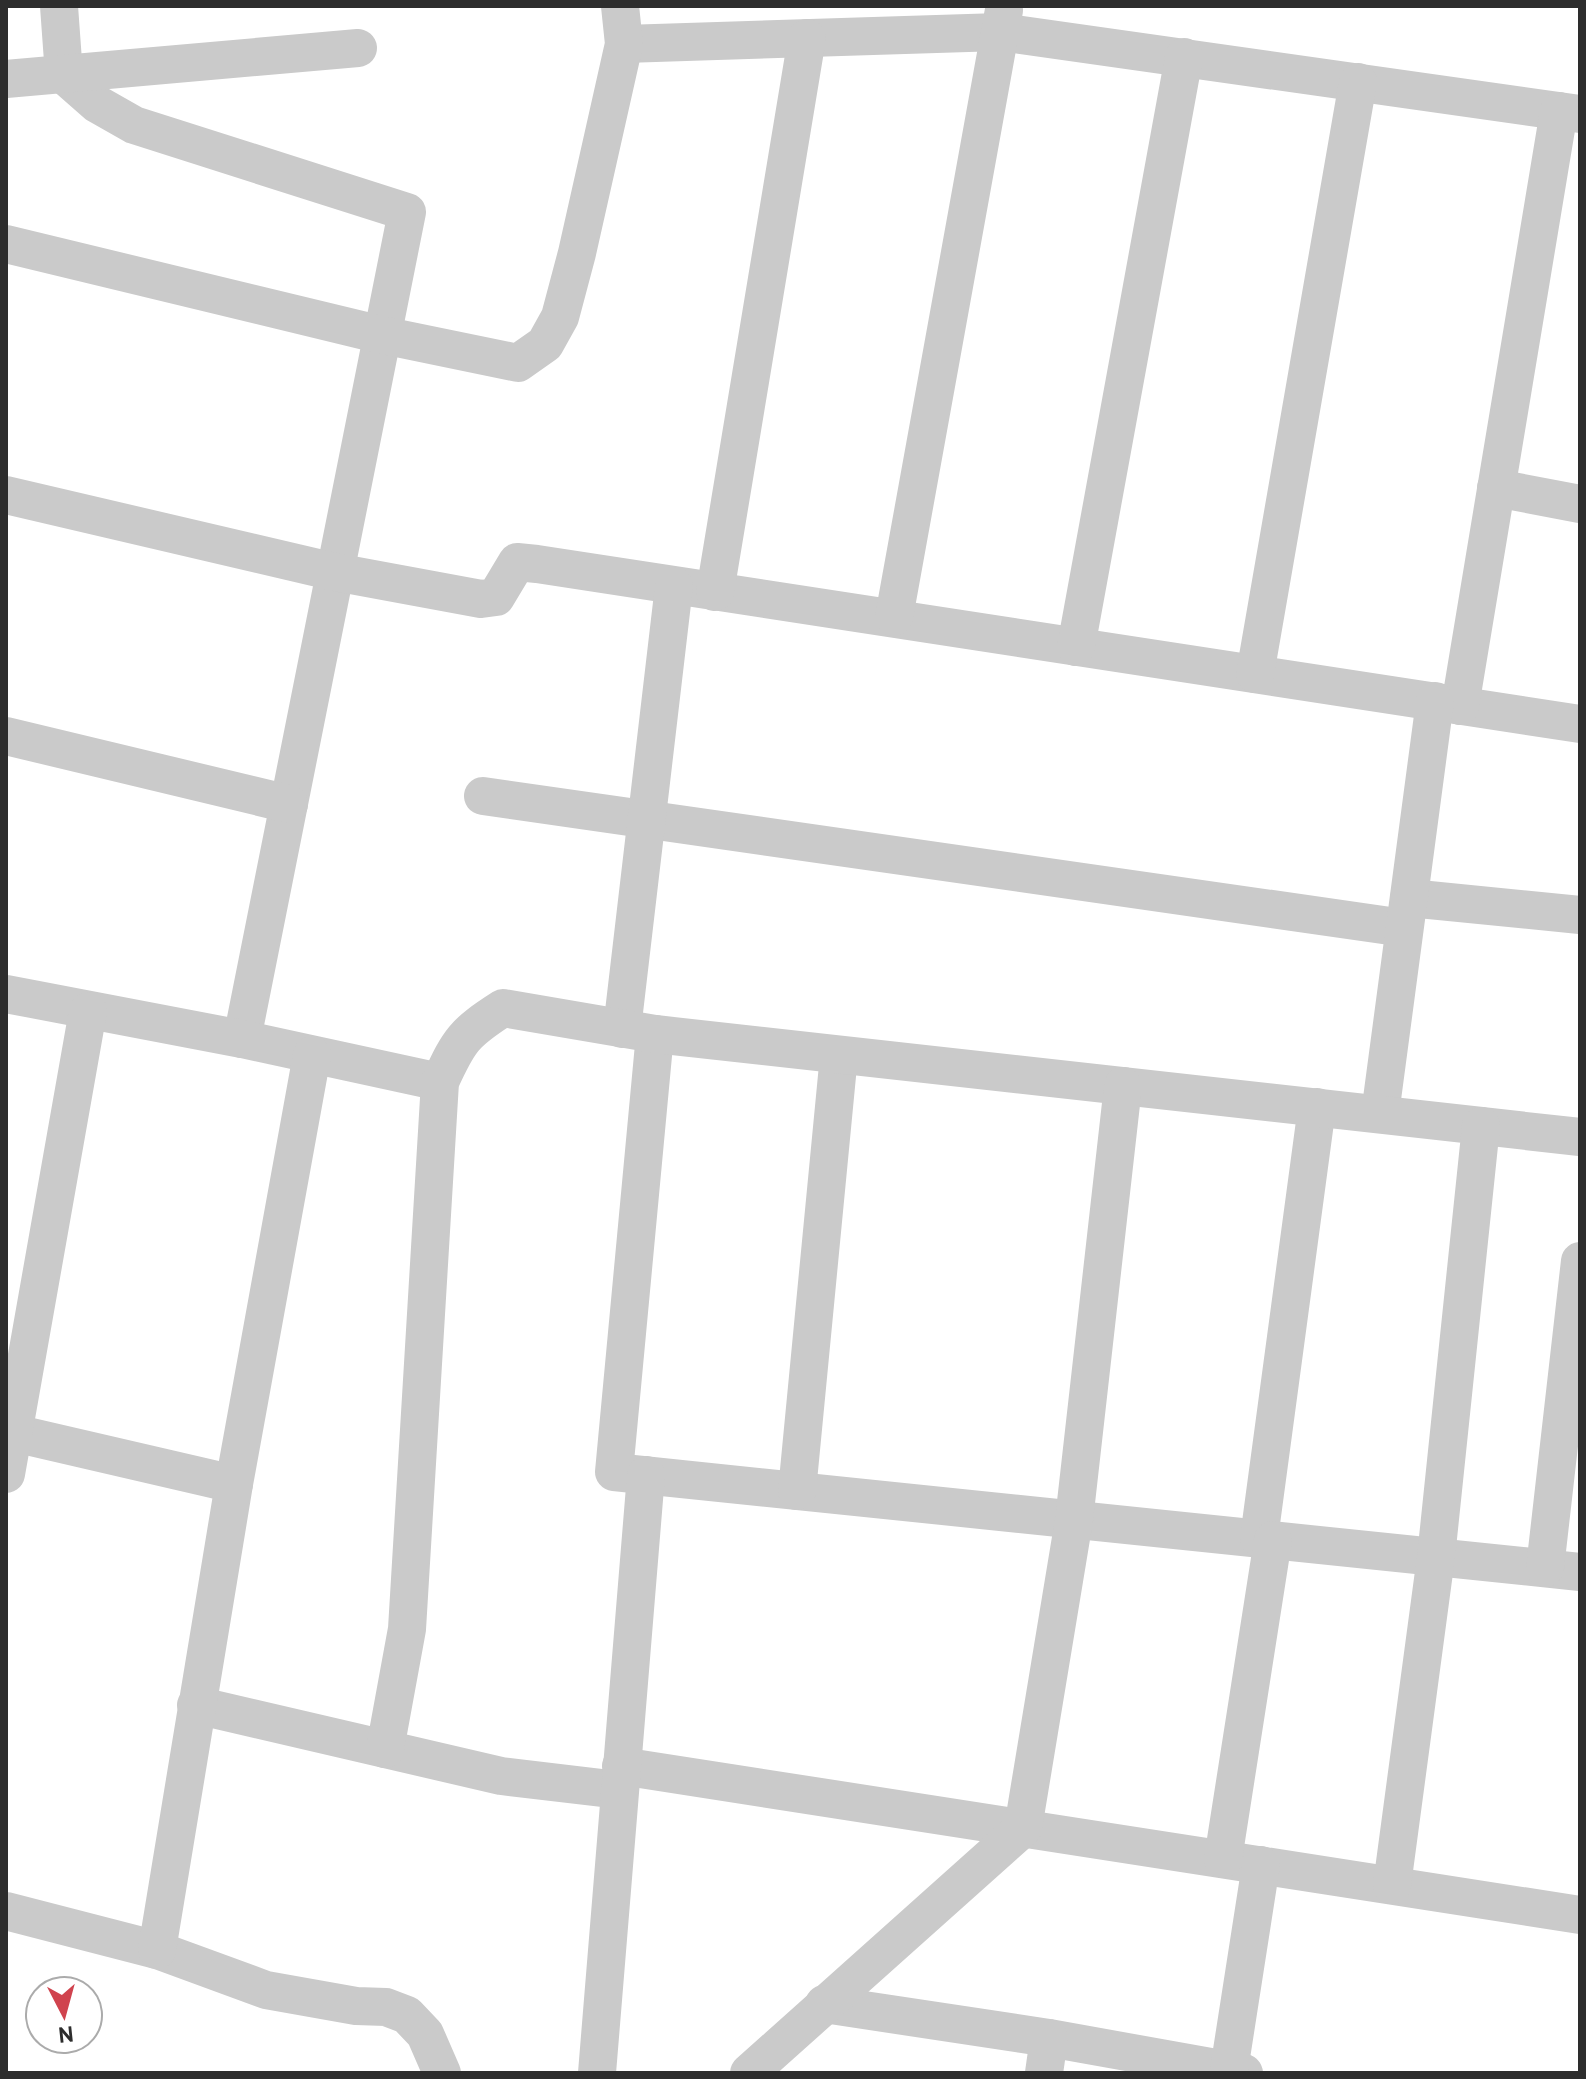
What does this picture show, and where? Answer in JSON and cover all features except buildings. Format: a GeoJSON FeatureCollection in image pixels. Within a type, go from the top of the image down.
{"type":"FeatureCollection","features":[{"type":"Feature","properties":{"kind":"street"},"geometry":{"type":"LineString","coordinates":[[59,6],[64,75],[97,104],[134,125],[407,212],[242,1039]]}},
{"type":"Feature","properties":{"kind":"street"},"geometry":{"type":"LineString","coordinates":[[6,244],[382,335],[518,363],[545,344],[560,317],[624,44],[620,6]]}},
{"type":"Feature","properties":{"kind":"street"},"geometry":{"type":"LineString","coordinates":[[624,44],[807,38],[1002,19],[1184,57],[1569,112],[1496,488],[1447,704],[1406,913],[1380,1114]]}},
{"type":"Feature","properties":{"kind":"street"},"geometry":{"type":"LineString","coordinates":[[894,617],[1002,19]]}},
{"type":"Feature","properties":{"kind":"street"},"geometry":{"type":"LineString","coordinates":[[715,592],[807,38]]}},
{"type":"Feature","properties":{"kind":"street"},"geometry":{"type":"LineString","coordinates":[[6,79],[358,48]]}},
{"type":"Feature","properties":{"kind":"street"},"geometry":{"type":"LineString","coordinates":[[1076,647],[1184,57]]}},
{"type":"Feature","properties":{"kind":"street"},"geometry":{"type":"LineString","coordinates":[[1255,674],[1358,82]]}},
{"type":"Feature","properties":{"kind":"street"},"geometry":{"type":"LineString","coordinates":[[1496,488],[1580,504]]}},
{"type":"Feature","properties":{"kind":"street"},"geometry":{"type":"LineString","coordinates":[[6,495],[335,572],[481,599],[496,597],[517,562],[894,617],[1580,724]]}},
{"type":"Feature","properties":{"kind":"street"},"geometry":{"type":"LineString","coordinates":[[674,586],[647,820],[614,1472],[1562,1570],[1580,1261]]}},
{"type":"Feature","properties":{"kind":"street"},"geometry":{"type":"LineString","coordinates":[[6,736],[289,804]]}},
{"type":"Feature","properties":{"kind":"street"},"geometry":{"type":"LineString","coordinates":[[483,796],[647,820],[1406,913],[1580,915]]}},
{"type":"Feature","properties":{"kind":"street"},"geometry":{"type":"LineString","coordinates":[[6,994],[242,1039],[440,1082]]}},
{"type":"Feature","properties":{"kind":"street"},"geometry":{"type":"LineString","coordinates":[[385,1749],[407,1629],[440,1082],[457,1045],[476,1025],[503,1008],[638,1032],[1580,1137]]}},
{"type":"Feature","properties":{"kind":"street"},"geometry":{"type":"LineString","coordinates":[[6,1474],[88,1011]]}},
{"type":"Feature","properties":{"kind":"street"},"geometry":{"type":"LineString","coordinates":[[157,1950],[234,1484],[312,1055]]}},
{"type":"Feature","properties":{"kind":"street"},"geometry":{"type":"LineString","coordinates":[[797,1491],[839,1055]]}},
{"type":"Feature","properties":{"kind":"street"},"geometry":{"type":"LineString","coordinates":[[749,2073],[1023,1828],[1074,1520],[1123,1086]]}},
{"type":"Feature","properties":{"kind":"street"},"geometry":{"type":"LineString","coordinates":[[1223,1859],[1266,1539],[1317,1107]]}},
{"type":"Feature","properties":{"kind":"street"},"geometry":{"type":"LineString","coordinates":[[1392,1885],[1436,1557],[1481,1126]]}},
{"type":"Feature","properties":{"kind":"street"},"geometry":{"type":"LineString","coordinates":[[14,1433],[234,1484]]}},
{"type":"Feature","properties":{"kind":"street"},"geometry":{"type":"LineString","coordinates":[[597,2073],[646,1475]]}},
{"type":"Feature","properties":{"kind":"street"},"geometry":{"type":"LineString","coordinates":[[196,1705],[501,1776],[620,1778],[1023,1828],[1580,1915]]}},
{"type":"Feature","properties":{"kind":"street"},"geometry":{"type":"LineString","coordinates":[[824,2004],[1046,2055],[1236,2072],[1261,1865]]}},
{"type":"Feature","properties":{"kind":"street"},"geometry":{"type":"LineString","coordinates":[[6,1911],[157,1950],[266,1990],[356,2006],[386,2007],[407,2015],[425,2034],[442,2073]]}}]}
